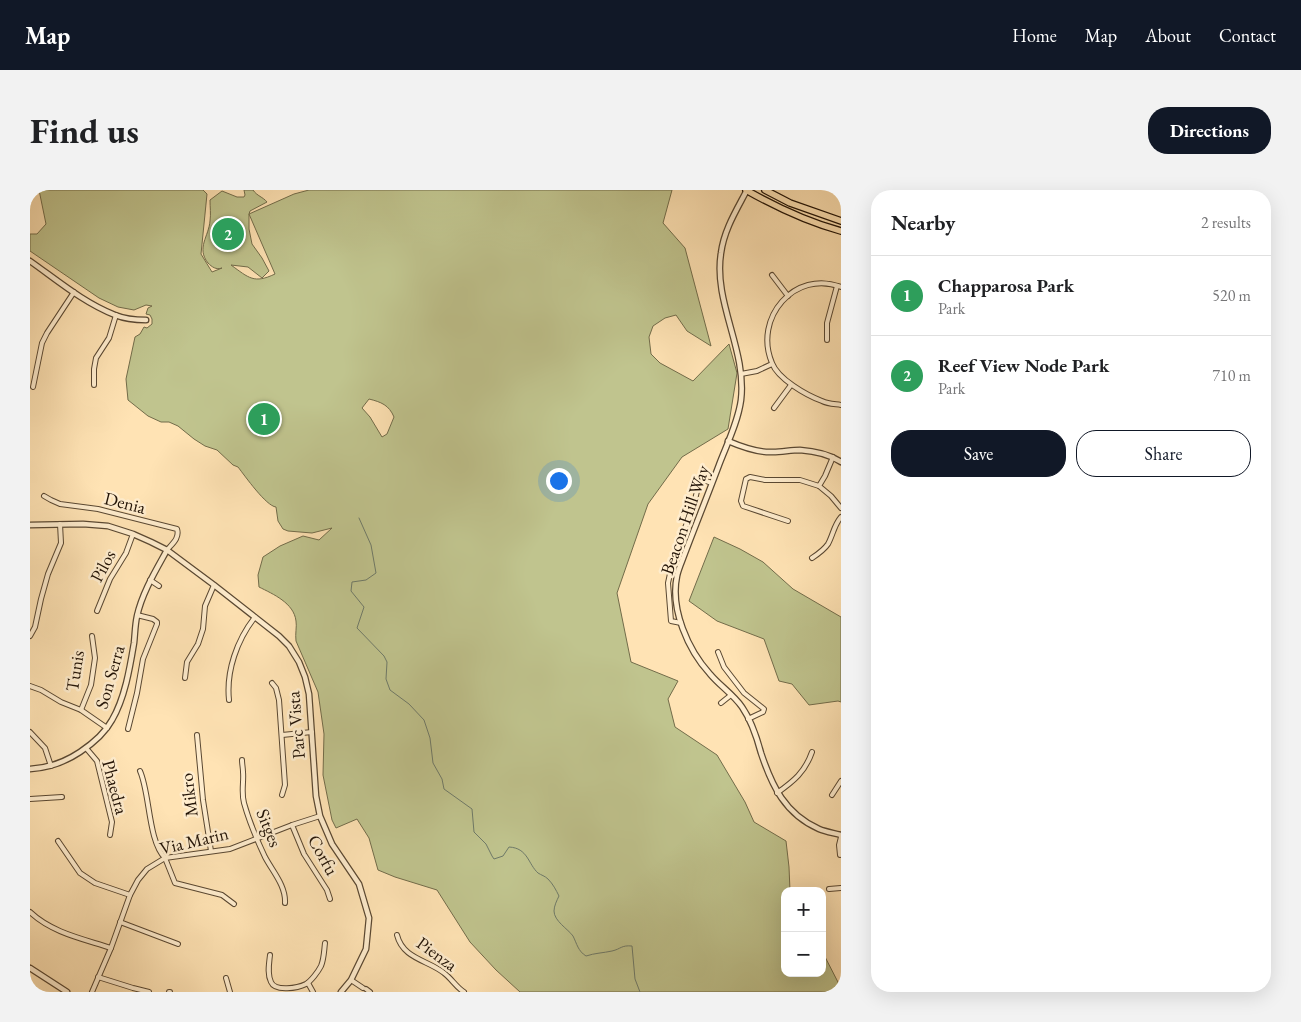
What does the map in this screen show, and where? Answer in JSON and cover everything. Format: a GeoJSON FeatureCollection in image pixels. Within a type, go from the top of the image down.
{"type":"FeatureCollection","features":[{"type":"Feature","properties":{"kind":"main road"},"geometry":{"type":"LineString","coordinates":[[746,190],[803,218],[841,231]]}},
{"type":"Feature","properties":{"kind":"main road"},"geometry":{"type":"LineString","coordinates":[[765,190],[790,204],[841,221]]}},
{"type":"Feature","properties":{"kind":"street","name":"Beacon Hill Way"},"geometry":{"type":"LineString","coordinates":[[746,190],[726,231],[721,252],[720,268],[722,292],[741,374],[740,401],[736,420],[677,576],[676,595],[681,624],[686,638],[710,675],[742,707],[756,734],[777,793],[787,806],[803,820],[821,830],[841,836]]}},
{"type":"Feature","properties":{"kind":"street"},"geometry":{"type":"LineString","coordinates":[[30,261],[94,305],[116,315],[146,320]]}},
{"type":"Feature","properties":{"kind":"street"},"geometry":{"type":"LineString","coordinates":[[772,275],[788,296]]}},
{"type":"Feature","properties":{"kind":"street"},"geometry":{"type":"LineString","coordinates":[[827,340],[827,323],[839,286],[808,285],[788,296],[776,307],[768,330],[767,346],[772,364],[791,385],[824,402],[841,405]]}},
{"type":"Feature","properties":{"kind":"street"},"geometry":{"type":"LineString","coordinates":[[33,387],[42,343],[74,292]]}},
{"type":"Feature","properties":{"kind":"street"},"geometry":{"type":"LineString","coordinates":[[94,385],[96,358],[109,338],[116,315]]}},
{"type":"Feature","properties":{"kind":"street"},"geometry":{"type":"LineString","coordinates":[[741,374],[757,371],[772,364]]}},
{"type":"Feature","properties":{"kind":"street"},"geometry":{"type":"LineString","coordinates":[[774,408],[791,385]]}},
{"type":"Feature","properties":{"kind":"street"},"geometry":{"type":"LineString","coordinates":[[728,442],[754,450],[773,452],[800,450],[813,452],[833,457],[841,462]]}},
{"type":"Feature","properties":{"kind":"street"},"geometry":{"type":"LineString","coordinates":[[819,486],[833,457]]}},
{"type":"Feature","properties":{"kind":"street"},"geometry":{"type":"LineString","coordinates":[[788,522],[743,506],[741,501],[746,478],[800,480],[819,486],[841,508]]}},
{"type":"Feature","properties":{"kind":"street"},"geometry":{"type":"LineString","coordinates":[[681,624],[671,621],[668,583],[674,555],[698,487],[703,480],[712,483]]}},
{"type":"Feature","properties":{"kind":"street","name":"Denia"},"geometry":{"type":"LineString","coordinates":[[44,496],[60,504],[107,511],[177,530],[178,537],[167,550]]}},
{"type":"Feature","properties":{"kind":"street"},"geometry":{"type":"LineString","coordinates":[[812,558],[827,545],[841,517]]}},
{"type":"Feature","properties":{"kind":"street"},"geometry":{"type":"LineString","coordinates":[[30,636],[35,627],[48,574],[61,543],[60,524]]}},
{"type":"Feature","properties":{"kind":"street","name":"Parc Vista"},"geometry":{"type":"LineString","coordinates":[[30,525],[83,524],[108,526],[133,534],[167,550],[256,617],[289,646],[299,662],[309,694],[316,796],[320,816],[332,844],[359,884],[369,918],[366,949],[351,980],[341,992]]}},
{"type":"Feature","properties":{"kind":"street","name":"Pilos"},"geometry":{"type":"LineString","coordinates":[[97,611],[110,579],[126,552],[133,534]]}},
{"type":"Feature","properties":{"kind":"street","name":"Son Serra"},"geometry":{"type":"LineString","coordinates":[[30,769],[51,766],[70,759],[86,748],[107,728],[113,719],[127,678],[137,616],[150,580],[167,550]]}},
{"type":"Feature","properties":{"kind":"street"},"geometry":{"type":"LineString","coordinates":[[150,580],[159,586]]}},
{"type":"Feature","properties":{"kind":"street"},"geometry":{"type":"LineString","coordinates":[[186,678],[188,662],[204,630],[205,606],[214,585]]}},
{"type":"Feature","properties":{"kind":"street"},"geometry":{"type":"LineString","coordinates":[[128,729],[136,699],[143,659],[157,624],[153,619],[137,616]]}},
{"type":"Feature","properties":{"kind":"street"},"geometry":{"type":"LineString","coordinates":[[229,700],[228,681],[230,672],[244,635],[256,617]]}},
{"type":"Feature","properties":{"kind":"street","name":"Tunis"},"geometry":{"type":"LineString","coordinates":[[81,710],[91,685],[94,667],[95,658],[92,636]]}},
{"type":"Feature","properties":{"kind":"street"},"geometry":{"type":"LineString","coordinates":[[718,652],[724,667],[744,692],[764,709],[763,712],[748,719]]}},
{"type":"Feature","properties":{"kind":"street"},"geometry":{"type":"LineString","coordinates":[[272,683],[278,694],[282,735],[285,785],[282,794]]}},
{"type":"Feature","properties":{"kind":"street"},"geometry":{"type":"LineString","coordinates":[[30,686],[81,710],[107,728]]}},
{"type":"Feature","properties":{"kind":"street"},"geometry":{"type":"LineString","coordinates":[[721,703],[731,695]]}},
{"type":"Feature","properties":{"kind":"street"},"geometry":{"type":"LineString","coordinates":[[30,732],[45,748],[51,766]]}},
{"type":"Feature","properties":{"kind":"street"},"geometry":{"type":"LineString","coordinates":[[282,735],[312,732]]}},
{"type":"Feature","properties":{"kind":"street","name":"Mikro"},"geometry":{"type":"LineString","coordinates":[[197,735],[203,800],[211,851]]}},
{"type":"Feature","properties":{"kind":"street","name":"Phaedra"},"geometry":{"type":"LineString","coordinates":[[86,748],[97,761],[112,822],[110,836]]}},
{"type":"Feature","properties":{"kind":"street"},"geometry":{"type":"LineString","coordinates":[[777,793],[801,773],[812,752]]}},
{"type":"Feature","properties":{"kind":"street","name":"Sitges"},"geometry":{"type":"LineString","coordinates":[[242,760],[242,793],[244,803],[257,838],[285,896],[285,903]]}},
{"type":"Feature","properties":{"kind":"street"},"geometry":{"type":"LineString","coordinates":[[140,771],[144,781],[156,842],[175,883],[222,895],[234,904]]}},
{"type":"Feature","properties":{"kind":"street"},"geometry":{"type":"LineString","coordinates":[[832,795],[841,781]]}},
{"type":"Feature","properties":{"kind":"street"},"geometry":{"type":"LineString","coordinates":[[30,799],[62,797]]}},
{"type":"Feature","properties":{"kind":"street","name":"Via Marin"},"geometry":{"type":"LineString","coordinates":[[92,992],[111,948],[130,895],[138,880],[147,869],[165,858],[230,848],[320,816]]}},
{"type":"Feature","properties":{"kind":"street","name":"Corfu"},"geometry":{"type":"LineString","coordinates":[[292,825],[304,854],[327,890],[330,899]]}},
{"type":"Feature","properties":{"kind":"street"},"geometry":{"type":"LineString","coordinates":[[840,855],[841,836]]}},
{"type":"Feature","properties":{"kind":"street"},"geometry":{"type":"LineString","coordinates":[[58,841],[80,873],[95,883],[130,895]]}},
{"type":"Feature","properties":{"kind":"street"},"geometry":{"type":"LineString","coordinates":[[829,889],[841,888]]}},
{"type":"Feature","properties":{"kind":"street"},"geometry":{"type":"LineString","coordinates":[[30,912],[36,918],[55,929],[111,948]]}},
{"type":"Feature","properties":{"kind":"street"},"geometry":{"type":"LineString","coordinates":[[120,922],[178,944]]}},
{"type":"Feature","properties":{"kind":"street","name":"Pienza"},"geometry":{"type":"LineString","coordinates":[[397,935],[407,951],[417,959],[437,968],[464,992]]}},
{"type":"Feature","properties":{"kind":"street"},"geometry":{"type":"LineString","coordinates":[[270,955],[270,982],[272,986],[290,990],[308,983],[320,968],[323,961],[325,943]]}},
{"type":"Feature","properties":{"kind":"street"},"geometry":{"type":"LineString","coordinates":[[30,968],[67,992]]}},
{"type":"Feature","properties":{"kind":"street"},"geometry":{"type":"LineString","coordinates":[[98,977],[149,992]]}},
{"type":"Feature","properties":{"kind":"street"},"geometry":{"type":"LineString","coordinates":[[226,978],[230,992]]}},
{"type":"Feature","properties":{"kind":"street"},"geometry":{"type":"LineString","coordinates":[[351,980],[366,990]]}},
{"type":"Feature","properties":{"kind":"street"},"geometry":{"type":"LineString","coordinates":[[308,983],[314,992]]}},
{"type":"Feature","properties":{"kind":"green space"},"geometry":{"type":"Polygon","coordinates":[[[39,190],[203,190],[207,194],[201,254],[212,272],[222,268],[214,268],[208,263],[203,247],[210,221],[210,200],[222,191],[237,197],[244,197],[244,190],[253,190],[267,202],[250,211],[249,214],[294,194],[309,190],[672,190],[663,223],[685,248],[711,346],[687,331],[676,315],[665,318],[653,326],[649,337],[651,354],[660,363],[693,381],[729,344],[737,373],[728,429],[682,457],[648,504],[617,593],[631,662],[678,681],[668,699],[675,727],[717,755],[745,802],[754,822],[786,841],[790,887],[781,887],[781,977],[826,977],[826,959],[841,988],[841,992],[520,992],[470,942],[437,890],[378,870],[369,838],[357,819],[336,828],[332,820],[323,775],[324,734],[318,692],[296,641],[294,615],[282,600],[259,587],[258,575],[263,557],[280,546],[303,536],[319,540],[332,528],[312,533],[283,529],[278,521],[276,507],[261,496],[238,467],[233,465],[217,450],[205,446],[178,426],[169,422],[161,422],[148,416],[128,400],[126,379],[135,337],[140,334],[144,327],[147,328],[152,324],[150,315],[146,314],[148,308],[152,306],[146,305],[134,310],[118,307],[99,298],[30,251],[30,234],[37,234],[46,224],[39,190]],[[249,214],[252,244],[269,271],[262,278],[248,267],[231,265],[252,278],[262,279],[275,274],[249,214]],[[369,399],[362,408],[382,437],[387,434],[394,417],[390,410],[377,401],[369,399]]]}},
{"type":"Feature","properties":{"kind":"green space"},"geometry":{"type":"Polygon","coordinates":[[[714,537],[763,562],[793,589],[841,617],[841,702],[809,705],[792,684],[779,681],[764,639],[717,621],[689,601],[714,537]]]}},
{"type":"Feature","properties":{"kind":"waterway"},"geometry":{"type":"LineString","coordinates":[[359,518],[371,545],[376,573],[366,580],[352,582],[351,591],[364,607],[357,628],[384,656],[387,662],[386,679],[390,690],[409,704],[424,720],[430,738],[433,763],[442,779],[444,789],[472,809],[474,832],[486,844],[494,859],[503,856],[509,847],[515,848],[524,853],[538,873],[550,881],[559,896],[554,907],[555,915],[573,936],[583,954],[586,956],[632,946],[635,979],[640,992]]}},
{"type":"Feature","properties":{"kind":"place","name":"Reef View Node Park"},"geometry":{"type":"Point","coordinates":[228,234]}},
{"type":"Feature","properties":{"kind":"place","name":"Chapparosa Park"},"geometry":{"type":"Point","coordinates":[264,419]}}]}
